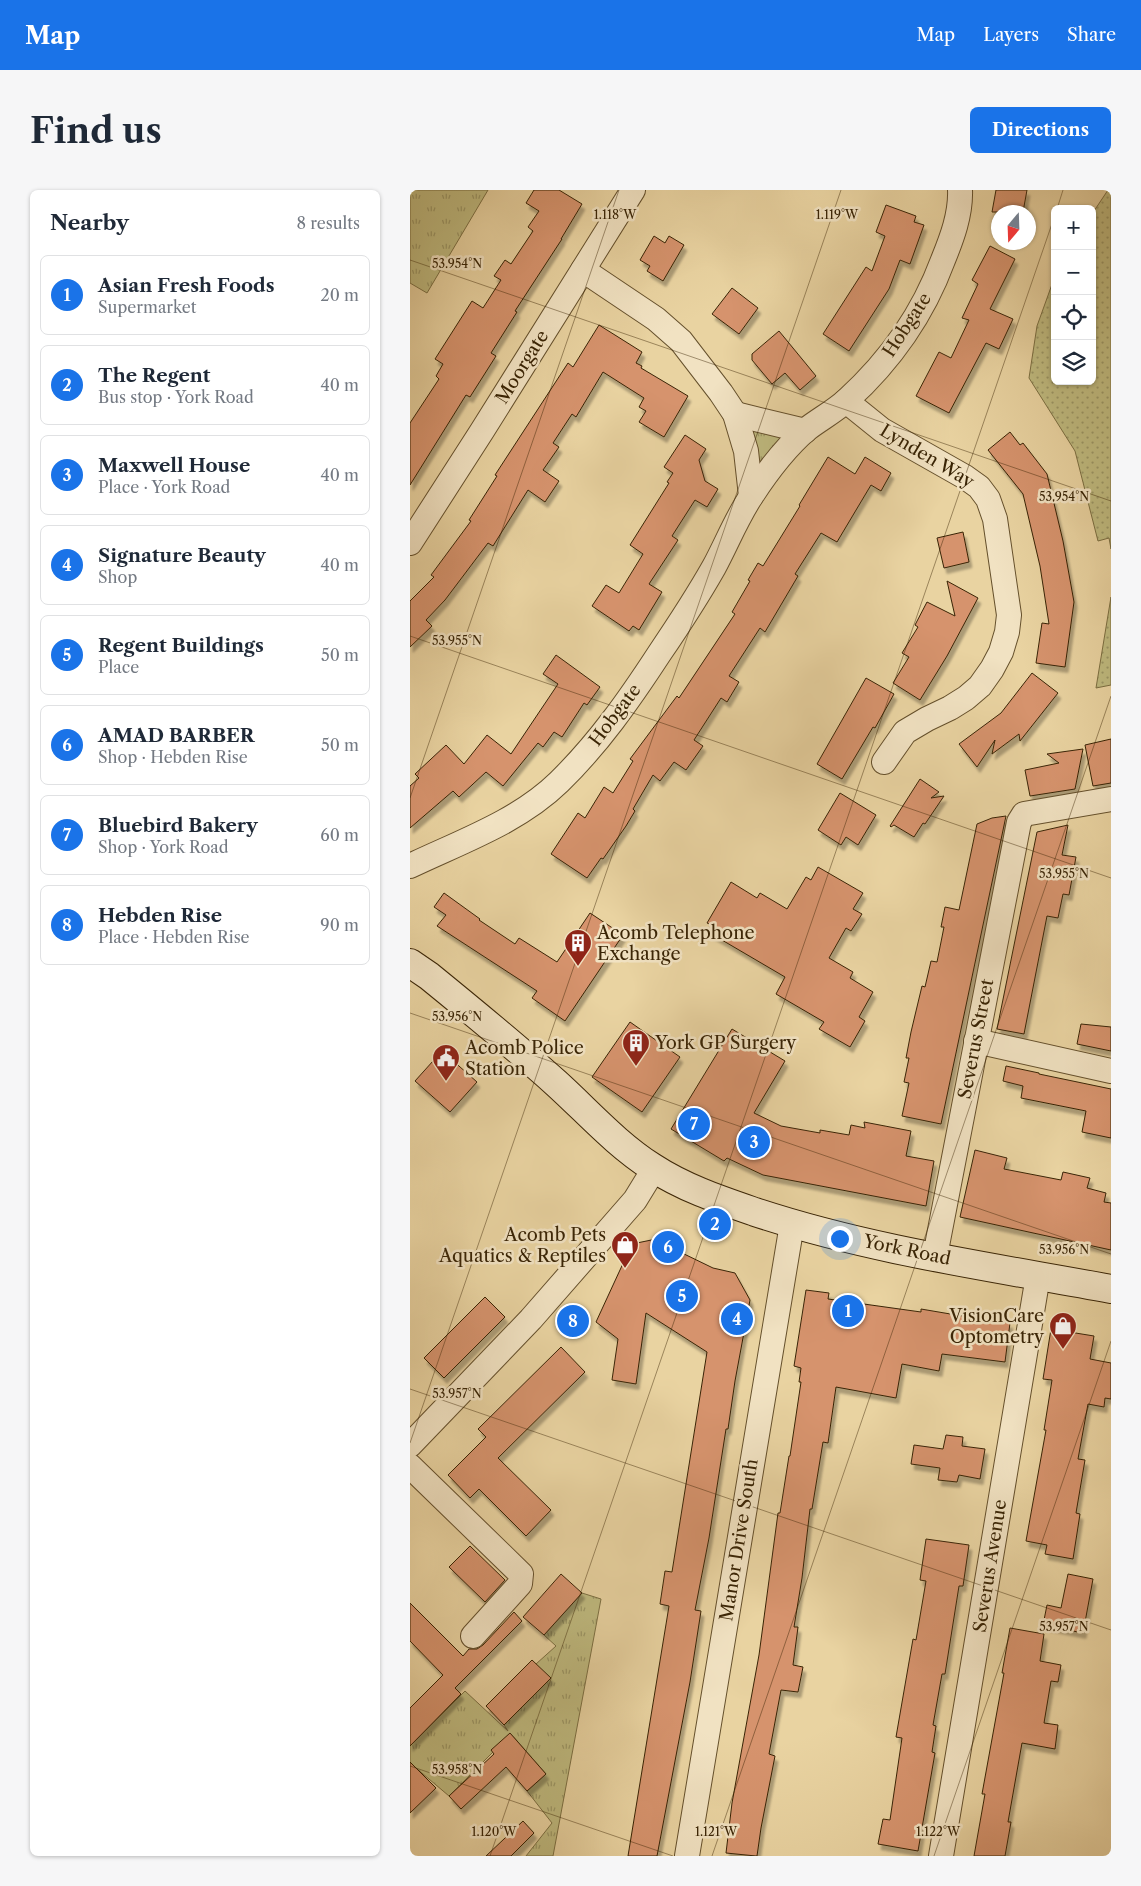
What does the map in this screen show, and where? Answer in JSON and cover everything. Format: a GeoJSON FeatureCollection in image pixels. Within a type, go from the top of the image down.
{"type":"FeatureCollection","features":[{"type":"Feature","properties":{"kind":"main road","name":"York Road"},"geometry":{"type":"LineString","coordinates":[[410,963],[429,976],[539,1067],[622,1144],[654,1168],[687,1186],[725,1202],[792,1224],[935,1256],[1111,1289]]}},
{"type":"Feature","properties":{"kind":"street","name":"Moorgate"},"geometry":{"type":"LineString","coordinates":[[410,543],[633,190]]}},
{"type":"Feature","properties":{"kind":"street","name":"Hobgate"},"geometry":{"type":"LineString","coordinates":[[410,866],[498,824],[527,807],[556,784],[608,729],[680,622],[714,567],[751,496],[777,461],[806,431],[846,401],[900,342],[930,292],[950,241],[958,214],[960,190]]}},
{"type":"Feature","properties":{"kind":"street"},"geometry":{"type":"LineString","coordinates":[[583,270],[656,319],[681,341],[721,392],[735,414],[746,451],[751,496]]}},
{"type":"Feature","properties":{"kind":"street","name":"Lynden Way"},"geometry":{"type":"LineString","coordinates":[[846,401],[882,430],[966,477],[979,487],[988,499],[995,519],[1009,615],[1007,632],[1001,652],[980,686],[950,708],[920,722],[905,732],[884,762]]}},
{"type":"Feature","properties":{"kind":"street"},"geometry":{"type":"LineString","coordinates":[[735,414],[806,431]]}},
{"type":"Feature","properties":{"kind":"street","name":"Severus Street"},"geometry":{"type":"LineString","coordinates":[[935,1256],[1019,822],[1024,814],[1111,799]]}},
{"type":"Feature","properties":{"kind":"street"},"geometry":{"type":"LineString","coordinates":[[976,1041],[1111,1071]]}},
{"type":"Feature","properties":{"kind":"street"},"geometry":{"type":"LineString","coordinates":[[415,1431],[531,1319],[635,1200],[654,1168]]}},
{"type":"Feature","properties":{"kind":"street","name":"Manor Drive South"},"geometry":{"type":"LineString","coordinates":[[687,1856],[792,1224]]}},
{"type":"Feature","properties":{"kind":"street","name":"Severus Avenue"},"geometry":{"type":"LineString","coordinates":[[942,1856],[1038,1276]]}},
{"type":"Feature","properties":{"kind":"street"},"geometry":{"type":"LineString","coordinates":[[410,1466],[521,1574],[520,1584],[472,1636]]}},
{"type":"Feature","properties":{"kind":"green space"},"geometry":{"type":"Polygon","coordinates":[[[410,190],[488,190],[427,293],[410,283],[410,190]]]}},
{"type":"Feature","properties":{"kind":"green space"},"geometry":{"type":"Polygon","coordinates":[[[1108,190],[1111,190],[1111,549],[1109,538],[1098,541],[1075,451],[1029,378],[1037,326],[1051,287],[1051,385],[1096,385],[1096,208],[1108,190]]]}},
{"type":"Feature","properties":{"kind":"green space"},"geometry":{"type":"Polygon","coordinates":[[[749,427],[788,435],[756,470],[749,427]]]}},
{"type":"Feature","properties":{"kind":"green space"},"geometry":{"type":"Polygon","coordinates":[[[1111,597],[1111,685],[1096,688],[1111,597]]]}},
{"type":"Feature","properties":{"kind":"green space"},"geometry":{"type":"Polygon","coordinates":[[[582,1593],[601,1599],[553,1856],[526,1856],[552,1823],[527,1791],[546,1774],[511,1734],[449,1796],[416,1768],[410,1774],[410,1733],[417,1739],[465,1691],[508,1731],[504,1725],[536,1664],[556,1646],[544,1635],[582,1593]]]}},
{"type":"Feature","properties":{"kind":"building"},"geometry":{"type":"Polygon","coordinates":[[[534,190],[559,190],[582,204],[491,353],[496,356],[470,397],[466,395],[410,485],[410,423],[439,379],[436,376],[443,364],[435,359],[472,301],[483,308],[501,280],[494,276],[505,260],[511,264],[533,231],[528,227],[539,211],[526,203],[534,190]]]}},
{"type":"Feature","properties":{"kind":"building"},"geometry":{"type":"Polygon","coordinates":[[[996,190],[1027,190],[1024,205],[993,205],[996,190]]]}},
{"type":"Feature","properties":{"kind":"building"},"geometry":{"type":"Polygon","coordinates":[[[886,205],[916,216],[914,222],[924,225],[910,264],[900,260],[889,289],[849,351],[823,334],[866,267],[872,271],[885,236],[876,232],[886,205]]]}},
{"type":"Feature","properties":{"kind":"building"},"geometry":{"type":"Polygon","coordinates":[[[654,236],[665,243],[669,236],[684,245],[663,281],[647,271],[650,266],[640,260],[654,236]]]}},
{"type":"Feature","properties":{"kind":"building"},"geometry":{"type":"Polygon","coordinates":[[[990,246],[991,250],[998,250],[1015,259],[990,309],[1013,319],[999,349],[986,343],[949,413],[916,396],[939,352],[951,358],[969,320],[962,318],[978,284],[972,280],[990,246]]]}},
{"type":"Feature","properties":{"kind":"building"},"geometry":{"type":"Polygon","coordinates":[[[732,288],[758,308],[739,334],[712,314],[732,288]]]}},
{"type":"Feature","properties":{"kind":"building"},"geometry":{"type":"Polygon","coordinates":[[[599,325],[642,352],[636,363],[642,366],[641,368],[688,396],[664,437],[639,422],[646,411],[639,407],[644,398],[603,372],[576,417],[572,414],[553,443],[559,447],[543,470],[559,481],[545,502],[528,490],[493,546],[488,543],[445,600],[426,620],[432,626],[410,647],[410,601],[434,577],[431,575],[471,521],[469,520],[497,476],[495,475],[568,363],[573,367],[599,325]]]}},
{"type":"Feature","properties":{"kind":"building"},"geometry":{"type":"Polygon","coordinates":[[[779,331],[816,376],[800,390],[785,373],[772,384],[752,360],[752,354],[779,331]]]}},
{"type":"Feature","properties":{"kind":"building"},"geometry":{"type":"Polygon","coordinates":[[[1010,432],[1020,445],[1023,443],[1047,474],[1063,541],[1074,602],[1065,667],[1036,663],[1042,623],[1049,624],[1040,566],[1023,494],[988,450],[1010,432]]]}},
{"type":"Feature","properties":{"kind":"building"},"geometry":{"type":"Polygon","coordinates":[[[685,435],[706,449],[699,460],[705,481],[718,489],[707,507],[695,500],[672,536],[678,540],[649,584],[662,592],[639,630],[633,626],[629,631],[592,606],[606,585],[619,593],[643,554],[630,545],[669,483],[667,482],[673,473],[664,467],[685,435]]]}},
{"type":"Feature","properties":{"kind":"building"},"geometry":{"type":"Polygon","coordinates":[[[828,457],[855,474],[865,457],[891,473],[881,491],[871,485],[837,542],[821,533],[795,574],[798,576],[765,632],[760,628],[729,676],[739,682],[727,702],[721,698],[694,740],[703,746],[686,770],[674,762],[660,781],[653,775],[633,809],[635,811],[626,826],[587,878],[551,854],[578,813],[585,818],[604,787],[613,793],[633,761],[630,759],[677,696],[679,698],[735,614],[732,612],[758,563],[763,566],[828,457]]]}},
{"type":"Feature","properties":{"kind":"building"},"geometry":{"type":"Polygon","coordinates":[[[963,532],[969,562],[944,568],[937,538],[963,532]]]}},
{"type":"Feature","properties":{"kind":"building"},"geometry":{"type":"Polygon","coordinates":[[[947,581],[978,598],[947,656],[920,700],[893,683],[909,657],[902,653],[918,627],[915,625],[927,602],[955,616],[947,581]]]}},
{"type":"Feature","properties":{"kind":"building"},"geometry":{"type":"Polygon","coordinates":[[[556,655],[600,687],[587,705],[584,703],[562,737],[554,732],[543,747],[538,743],[503,786],[486,772],[459,797],[453,791],[410,828],[410,786],[419,778],[415,774],[446,745],[464,764],[487,735],[511,754],[558,684],[543,674],[556,655]]]}},
{"type":"Feature","properties":{"kind":"building"},"geometry":{"type":"Polygon","coordinates":[[[1032,673],[1058,693],[1020,741],[1019,734],[992,754],[995,740],[977,767],[959,744],[1001,713],[1032,673]]]}},
{"type":"Feature","properties":{"kind":"building"},"geometry":{"type":"Polygon","coordinates":[[[866,678],[894,694],[875,728],[873,727],[842,779],[817,764],[866,678]]]}},
{"type":"Feature","properties":{"kind":"building"},"geometry":{"type":"Polygon","coordinates":[[[1111,739],[1111,783],[1093,786],[1085,745],[1111,739]]]}},
{"type":"Feature","properties":{"kind":"building"},"geometry":{"type":"Polygon","coordinates":[[[1083,749],[1075,789],[1030,796],[1025,770],[1059,763],[1047,754],[1083,749]]]}},
{"type":"Feature","properties":{"kind":"building"},"geometry":{"type":"Polygon","coordinates":[[[920,779],[939,792],[931,798],[944,796],[914,837],[894,825],[890,826],[920,779]]]}},
{"type":"Feature","properties":{"kind":"building"},"geometry":{"type":"Polygon","coordinates":[[[840,793],[876,815],[858,845],[846,837],[841,845],[818,830],[840,793]]]}},
{"type":"Feature","properties":{"kind":"building"},"geometry":{"type":"Polygon","coordinates":[[[1006,816],[941,1124],[902,1116],[909,1083],[904,1082],[909,1058],[906,1058],[911,1032],[922,986],[925,987],[931,961],[937,962],[944,927],[941,927],[945,907],[959,910],[977,824],[992,818],[1006,816]]]}},
{"type":"Feature","properties":{"kind":"building"},"geometry":{"type":"Polygon","coordinates":[[[1068,825],[1062,855],[1076,857],[1069,895],[1063,894],[1058,918],[1047,916],[1024,1034],[997,1029],[1037,832],[1068,825]]]}},
{"type":"Feature","properties":{"kind":"building"},"geometry":{"type":"Polygon","coordinates":[[[818,867],[863,893],[853,909],[862,914],[851,931],[846,928],[829,958],[853,972],[850,978],[873,992],[859,1017],[865,1021],[850,1047],[819,1029],[824,1022],[776,994],[785,977],[710,933],[714,926],[707,923],[731,882],[757,898],[760,893],[787,909],[806,877],[811,880],[818,867]]]}},
{"type":"Feature","properties":{"kind":"building"},"geometry":{"type":"Polygon","coordinates":[[[444,893],[479,920],[515,944],[519,938],[557,962],[590,913],[623,935],[565,1021],[532,998],[537,991],[437,926],[446,915],[434,907],[444,893]]]}},
{"type":"Feature","properties":{"kind":"building","name":"York GP Surgery"},"geometry":{"type":"Polygon","coordinates":[[[630,1022],[680,1057],[642,1112],[592,1077],[630,1022]]]}},
{"type":"Feature","properties":{"kind":"building"},"geometry":{"type":"Polygon","coordinates":[[[1081,1024],[1111,1027],[1111,1051],[1077,1044],[1081,1024]]]}},
{"type":"Feature","properties":{"kind":"building"},"geometry":{"type":"Polygon","coordinates":[[[732,1029],[785,1061],[754,1113],[781,1126],[820,1133],[820,1130],[849,1135],[851,1125],[865,1128],[864,1122],[911,1131],[906,1156],[934,1161],[926,1206],[763,1175],[727,1158],[724,1161],[671,1129],[732,1029]]]}},
{"type":"Feature","properties":{"kind":"building","name":"Acomb Police Station"},"geometry":{"type":"Polygon","coordinates":[[[442,1051],[477,1082],[450,1112],[415,1081],[442,1051]]]}},
{"type":"Feature","properties":{"kind":"building"},"geometry":{"type":"Polygon","coordinates":[[[1006,1066],[1111,1089],[1111,1138],[1082,1132],[1086,1111],[1021,1098],[1023,1086],[1003,1081],[1006,1066]]]}},
{"type":"Feature","properties":{"kind":"building"},"geometry":{"type":"Polygon","coordinates":[[[975,1150],[1007,1158],[1004,1169],[1061,1180],[1063,1172],[1090,1178],[1087,1188],[1106,1193],[1104,1202],[1111,1203],[1111,1250],[960,1217],[975,1150]]]}},
{"type":"Feature","properties":{"kind":"building"},"geometry":{"type":"Polygon","coordinates":[[[661,1238],[680,1252],[713,1268],[735,1273],[750,1300],[695,1610],[701,1611],[690,1682],[657,1856],[628,1856],[669,1606],[660,1604],[665,1571],[672,1572],[707,1352],[646,1313],[636,1384],[612,1380],[618,1339],[596,1322],[632,1244],[661,1238]]]}},
{"type":"Feature","properties":{"kind":"building"},"geometry":{"type":"Polygon","coordinates":[[[806,1290],[829,1293],[828,1299],[921,1312],[921,1309],[1010,1323],[1005,1362],[942,1354],[939,1371],[902,1364],[896,1398],[836,1387],[828,1443],[823,1442],[812,1509],[810,1509],[794,1627],[798,1627],[793,1665],[803,1667],[798,1692],[781,1690],[769,1754],[775,1756],[757,1856],[726,1853],[732,1803],[759,1655],[778,1513],[780,1513],[801,1382],[799,1382],[801,1368],[794,1366],[806,1290]]]}},
{"type":"Feature","properties":{"kind":"building"},"geometry":{"type":"Polygon","coordinates":[[[485,1297],[505,1317],[444,1378],[424,1358],[485,1297]]]}},
{"type":"Feature","properties":{"kind":"building"},"geometry":{"type":"Polygon","coordinates":[[[1051,1329],[1094,1336],[1090,1359],[1111,1363],[1111,1399],[1105,1398],[1104,1407],[1088,1404],[1078,1459],[1085,1460],[1076,1513],[1080,1514],[1073,1559],[1045,1554],[1047,1545],[1026,1541],[1046,1430],[1044,1430],[1052,1380],[1043,1379],[1051,1329]]]}},
{"type":"Feature","properties":{"kind":"building"},"geometry":{"type":"Polygon","coordinates":[[[561,1347],[585,1372],[498,1458],[551,1510],[526,1536],[479,1489],[470,1498],[448,1475],[486,1437],[478,1429],[561,1347]]]}},
{"type":"Feature","properties":{"kind":"building"},"geometry":{"type":"Polygon","coordinates":[[[946,1435],[963,1437],[962,1446],[985,1449],[980,1479],[959,1475],[957,1482],[938,1480],[940,1468],[911,1464],[914,1445],[943,1449],[946,1435]]]}},
{"type":"Feature","properties":{"kind":"building"},"geometry":{"type":"Polygon","coordinates":[[[926,1539],[969,1545],[963,1586],[959,1586],[945,1674],[942,1674],[933,1725],[936,1726],[932,1752],[935,1753],[918,1851],[878,1844],[883,1819],[890,1820],[902,1738],[896,1737],[913,1639],[916,1640],[926,1581],[920,1580],[926,1539]]]}},
{"type":"Feature","properties":{"kind":"building"},"geometry":{"type":"Polygon","coordinates":[[[470,1546],[505,1580],[485,1602],[449,1567],[470,1546]]]}},
{"type":"Feature","properties":{"kind":"building"},"geometry":{"type":"Polygon","coordinates":[[[561,1574],[582,1593],[544,1635],[523,1617],[561,1574]]]}},
{"type":"Feature","properties":{"kind":"building"},"geometry":{"type":"Polygon","coordinates":[[[1068,1574],[1093,1579],[1083,1633],[1043,1625],[1047,1605],[1061,1608],[1068,1574]]]}},
{"type":"Feature","properties":{"kind":"building"},"geometry":{"type":"Polygon","coordinates":[[[410,1603],[463,1656],[469,1649],[477,1649],[483,1645],[514,1612],[522,1621],[455,1688],[461,1694],[410,1746],[410,1708],[443,1675],[410,1641],[410,1603]]]}},
{"type":"Feature","properties":{"kind":"building"},"geometry":{"type":"Polygon","coordinates":[[[1010,1628],[1044,1634],[1040,1661],[1061,1665],[1058,1682],[1051,1681],[1044,1723],[1058,1725],[1055,1749],[1022,1743],[1008,1822],[1011,1822],[1005,1856],[974,1856],[985,1794],[982,1794],[1004,1673],[1002,1673],[1010,1628]]]}},
{"type":"Feature","properties":{"kind":"building"},"geometry":{"type":"Polygon","coordinates":[[[532,1660],[551,1678],[504,1725],[486,1706],[532,1660]]]}},
{"type":"Feature","properties":{"kind":"building"},"geometry":{"type":"Polygon","coordinates":[[[510,1733],[546,1774],[527,1791],[506,1767],[461,1809],[449,1796],[494,1754],[491,1750],[510,1733]]]}},
{"type":"Feature","properties":{"kind":"building"},"geometry":{"type":"Polygon","coordinates":[[[410,1762],[436,1788],[410,1813],[410,1762]]]}},
{"type":"Feature","properties":{"kind":"building"},"geometry":{"type":"Polygon","coordinates":[[[523,1821],[534,1833],[511,1856],[486,1856],[523,1821]]]}},
{"type":"Feature","properties":{"kind":"place","name":"Acomb Telephone Exchange"},"geometry":{"type":"Point","coordinates":[578,967]}},
{"type":"Feature","properties":{"kind":"place","name":"York GP Surgery"},"geometry":{"type":"Point","coordinates":[636,1067]}},
{"type":"Feature","properties":{"kind":"place","name":"Acomb Police Station"},"geometry":{"type":"Point","coordinates":[446,1082]}},
{"type":"Feature","properties":{"kind":"place","name":"Bluebird Bakery"},"geometry":{"type":"Point","coordinates":[694,1124]}},
{"type":"Feature","properties":{"kind":"place","name":"Maxwell House"},"geometry":{"type":"Point","coordinates":[754,1142]}},
{"type":"Feature","properties":{"kind":"place","name":"The Regent"},"geometry":{"type":"Point","coordinates":[715,1224]}},
{"type":"Feature","properties":{"kind":"place","name":"AMAD BARBER"},"geometry":{"type":"Point","coordinates":[668,1247]}},
{"type":"Feature","properties":{"kind":"place","name":"Acomb Pets Aquatics & Reptiles"},"geometry":{"type":"Point","coordinates":[625,1269]}},
{"type":"Feature","properties":{"kind":"place","name":"Regent Buildings"},"geometry":{"type":"Point","coordinates":[682,1296]}},
{"type":"Feature","properties":{"kind":"place","name":"Asian Fresh Foods"},"geometry":{"type":"Point","coordinates":[848,1311]}},
{"type":"Feature","properties":{"kind":"place","name":"Signature Beauty"},"geometry":{"type":"Point","coordinates":[737,1319]}},
{"type":"Feature","properties":{"kind":"place","name":"Hebden Rise"},"geometry":{"type":"Point","coordinates":[573,1321]}},
{"type":"Feature","properties":{"kind":"place","name":"VisionCare Optometry"},"geometry":{"type":"Point","coordinates":[1063,1350]}}]}
